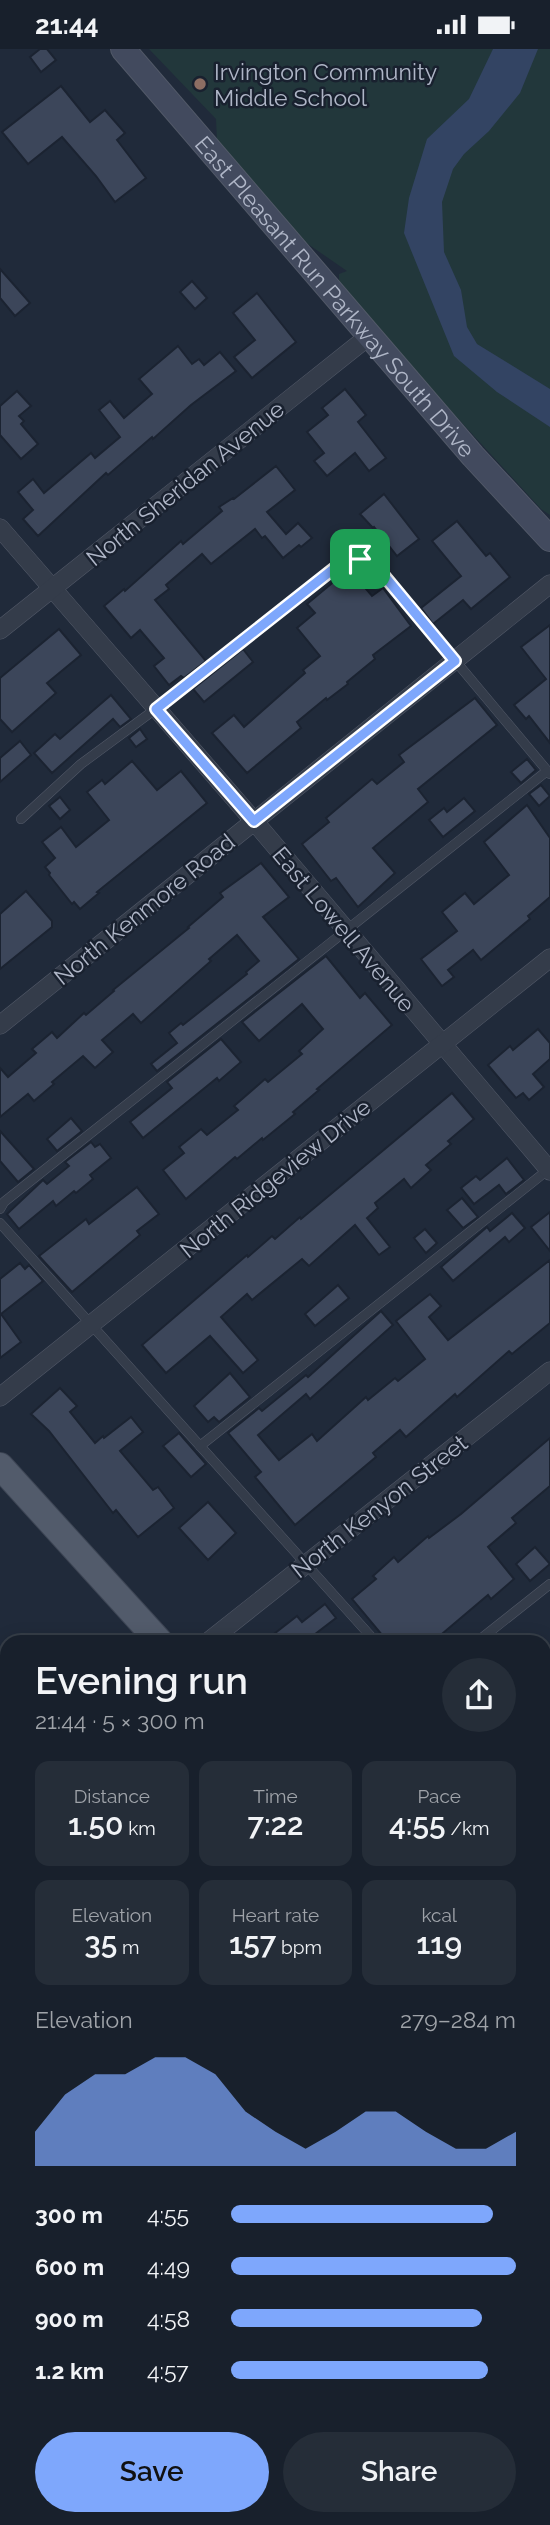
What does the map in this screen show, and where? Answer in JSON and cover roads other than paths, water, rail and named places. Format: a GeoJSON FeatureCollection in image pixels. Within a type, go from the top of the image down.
{"type":"FeatureCollection","features":[{"type":"Feature","properties":{"kind":"main road"},"geometry":{"type":"LineString","coordinates":[[0,1466],[154,1635]]}},
{"type":"Feature","properties":{"kind":"street","name":"East Pleasant Run Parkway South Drive"},"geometry":{"type":"LineString","coordinates":[[123,49],[472,456],[550,539]]}},
{"type":"Feature","properties":{"kind":"street","name":"North Sheridan Avenue"},"geometry":{"type":"LineString","coordinates":[[0,630],[369,336]]}},
{"type":"Feature","properties":{"kind":"street","name":"East Lowell Avenue"},"geometry":{"type":"LineString","coordinates":[[0,528],[254,821],[549,1170]]}},
{"type":"Feature","properties":{"kind":"street","name":"North Kenmore Road"},"geometry":{"type":"LineString","coordinates":[[0,1024],[550,585]]}},
{"type":"Feature","properties":{"kind":"street","name":"North Ridgeview Drive"},"geometry":{"type":"LineString","coordinates":[[0,1398],[550,958]]}},
{"type":"Feature","properties":{"kind":"street","name":"North Kenyon Street"},"geometry":{"type":"LineString","coordinates":[[217,1635],[550,1371]]}},
{"type":"Feature","properties":{"kind":"lane"},"geometry":{"type":"LineString","coordinates":[[0,1209],[4,1202],[549,773],[381,572],[360,559],[341,563],[156,709],[81,764],[21,819]]}},
{"type":"Feature","properties":{"kind":"lane"},"geometry":{"type":"LineString","coordinates":[[200,1446],[549,1170]]}},
{"type":"Feature","properties":{"kind":"lane"},"geometry":{"type":"LineString","coordinates":[[0,1223],[369,1635]]}},
{"type":"Feature","properties":{"kind":"lane"},"geometry":{"type":"LineString","coordinates":[[486,1635],[550,1584]]}},
{"type":"Feature","properties":{"kind":"water"},"geometry":{"type":"Polygon","coordinates":[[[493,49],[538,49],[520,93],[453,169],[442,202],[444,252],[461,290],[467,327],[477,344],[550,389],[550,427],[497,392],[454,356],[404,233],[409,198],[427,139],[469,99],[493,49]]]}},
{"type":"Feature","properties":{"kind":"place","name":"Irvington Community Middle School"},"geometry":{"type":"Point","coordinates":[200,84]}}]}
